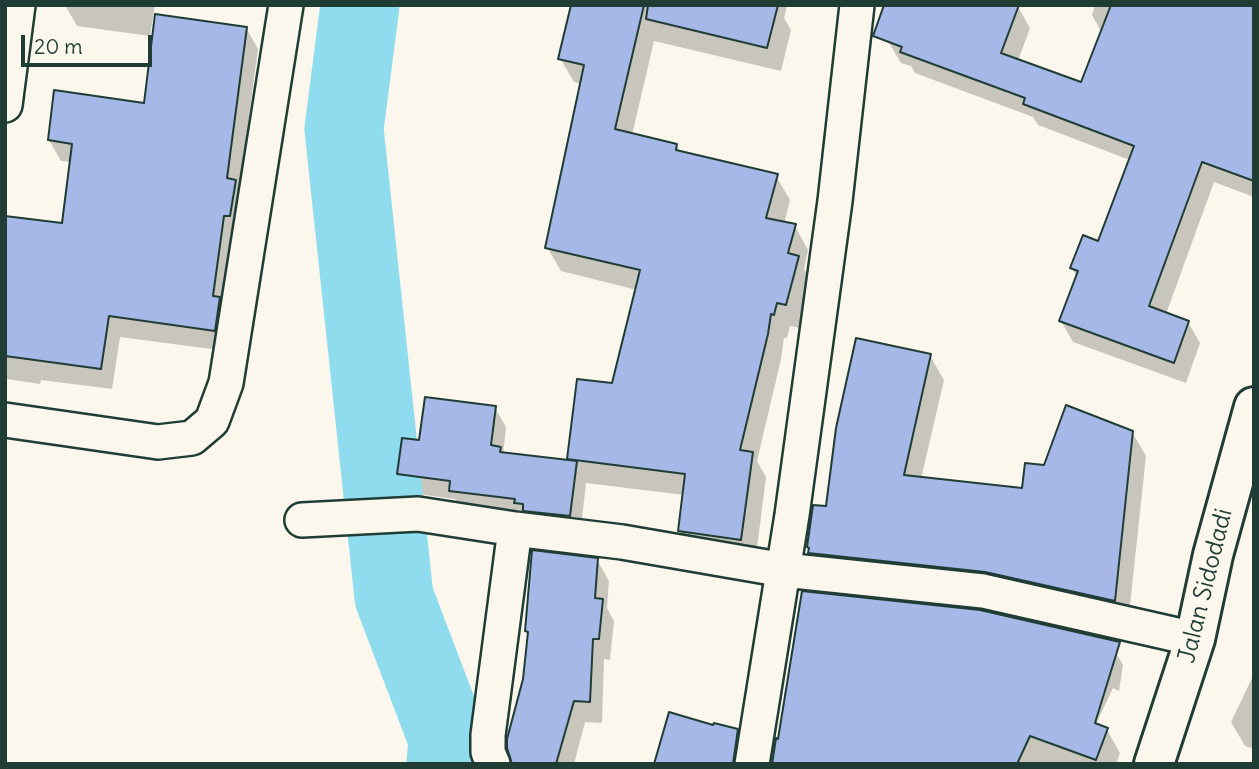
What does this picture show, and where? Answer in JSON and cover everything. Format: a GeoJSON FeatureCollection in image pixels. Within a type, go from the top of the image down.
{"type":"FeatureCollection","features":[{"type":"Feature","properties":{"kind":"street"},"geometry":{"type":"LineString","coordinates":[[5,105],[18,5]]}},
{"type":"Feature","properties":{"kind":"street"},"geometry":{"type":"LineString","coordinates":[[5,419],[158,442],[192,438],[212,421],[226,383],[286,5]]}},
{"type":"Feature","properties":{"kind":"street"},"geometry":{"type":"LineString","coordinates":[[752,764],[784,570],[835,201],[857,5]]}},
{"type":"Feature","properties":{"kind":"street","name":"Jalan Sidodadi"},"geometry":{"type":"LineString","coordinates":[[1154,764],[1195,639],[1213,555],[1254,407]]}},
{"type":"Feature","properties":{"kind":"street"},"geometry":{"type":"LineString","coordinates":[[302,520],[418,514],[622,542],[784,570],[983,591],[1195,639]]}},
{"type":"Feature","properties":{"kind":"street"},"geometry":{"type":"LineString","coordinates":[[493,764],[488,751],[488,735],[514,529]]}},
{"type":"Feature","properties":{"kind":"building"},"geometry":{"type":"Polygon","coordinates":[[[571,5],[644,5],[615,129],[677,144],[676,150],[778,174],[766,218],[796,224],[788,253],[799,256],[786,305],[777,303],[774,315],[771,314],[740,450],[753,452],[741,540],[678,531],[685,474],[567,459],[577,379],[612,383],[640,270],[545,248],[584,65],[558,59],[571,5]]]}},
{"type":"Feature","properties":{"kind":"building"},"geometry":{"type":"Polygon","coordinates":[[[648,5],[778,5],[767,48],[646,19],[648,5]]]}},
{"type":"Feature","properties":{"kind":"building"},"geometry":{"type":"Polygon","coordinates":[[[884,5],[1019,5],[1001,53],[1081,82],[1111,5],[1254,5],[1254,181],[1202,162],[1149,306],[1189,321],[1174,363],[1059,321],[1078,271],[1070,268],[1083,235],[1098,241],[1134,146],[1023,104],[1025,98],[900,52],[902,47],[873,36],[884,5]]]}},
{"type":"Feature","properties":{"kind":"building"},"geometry":{"type":"Polygon","coordinates":[[[155,14],[247,27],[227,178],[236,180],[230,216],[224,216],[213,296],[220,297],[215,331],[109,316],[101,369],[5,356],[5,216],[62,223],[72,144],[48,140],[54,90],[144,103],[155,14]]]}},
{"type":"Feature","properties":{"kind":"building"},"geometry":{"type":"Polygon","coordinates":[[[856,338],[931,354],[904,475],[1022,488],[1025,463],[1044,465],[1066,405],[1133,431],[1115,601],[985,572],[808,553],[813,505],[826,506],[836,428],[856,338]]]}},
{"type":"Feature","properties":{"kind":"building"},"geometry":{"type":"Polygon","coordinates":[[[425,397],[496,406],[491,445],[501,447],[500,452],[577,461],[570,516],[523,511],[523,504],[514,503],[515,499],[449,491],[450,481],[397,474],[402,438],[419,440],[425,397]]]}},
{"type":"Feature","properties":{"kind":"building"},"geometry":{"type":"Polygon","coordinates":[[[532,550],[598,558],[595,598],[603,599],[599,639],[593,639],[590,702],[574,701],[556,764],[512,764],[507,748],[523,679],[532,550]]]}},
{"type":"Feature","properties":{"kind":"building"},"geometry":{"type":"Polygon","coordinates":[[[802,591],[980,610],[1120,642],[1095,723],[1108,728],[1096,760],[1030,736],[1017,764],[772,764],[802,591]]]}},
{"type":"Feature","properties":{"kind":"building"},"geometry":{"type":"Polygon","coordinates":[[[669,712],[738,729],[733,764],[654,764],[669,712]]]}},
{"type":"Feature","properties":{"kind":"waterway"},"geometry":{"type":"LineString","coordinates":[[360,5],[344,129],[394,597],[448,739],[446,764]]}}]}
